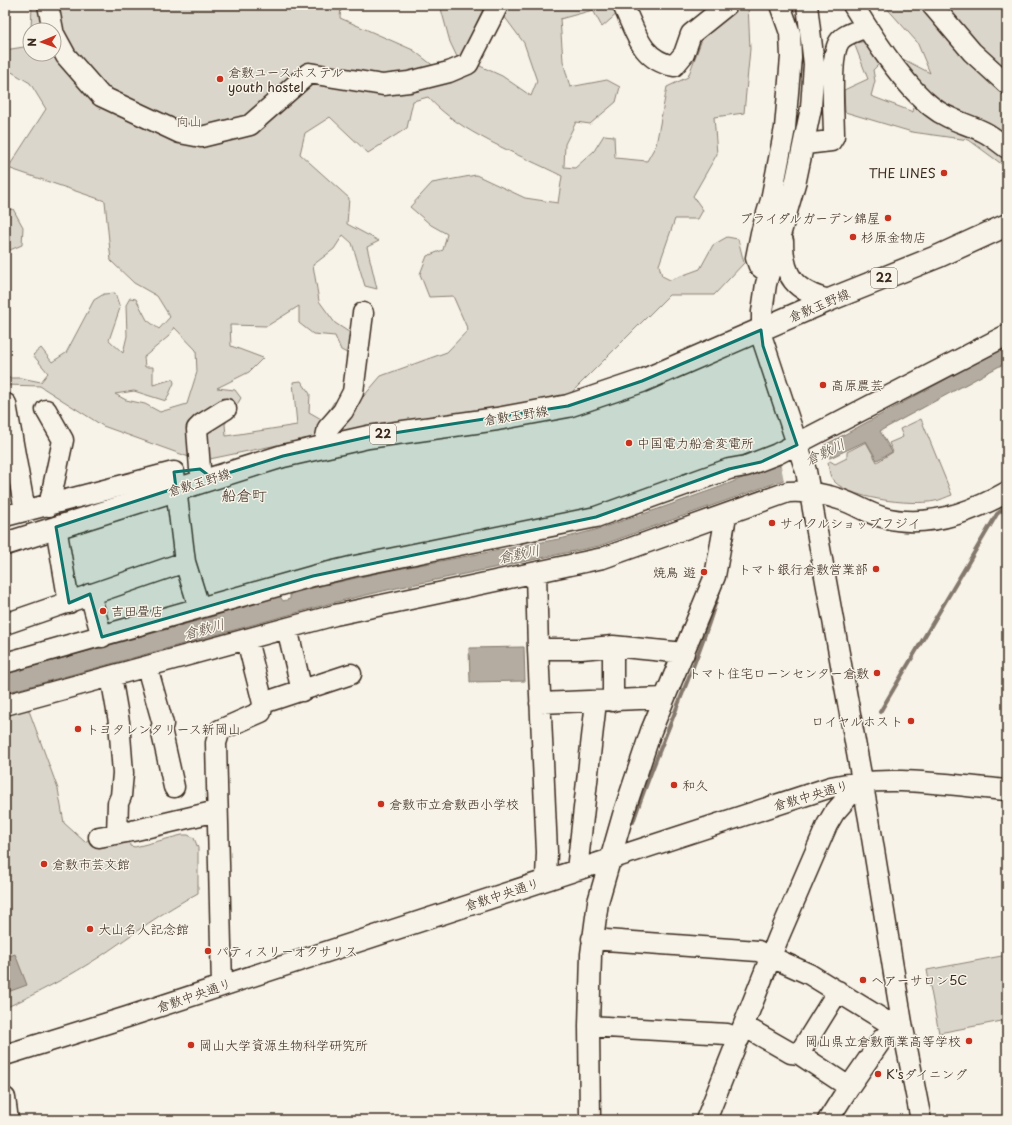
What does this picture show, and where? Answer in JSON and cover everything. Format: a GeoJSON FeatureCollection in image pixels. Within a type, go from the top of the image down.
{"type":"FeatureCollection","features":[{"type":"Feature","properties":{"kind":"main road","name":"倉敷玉野線"},"geometry":{"type":"LineString","coordinates":[[5,544],[56,527],[175,480],[324,446],[418,428],[497,419],[568,406],[642,381],[829,300],[939,256],[1007,225]]}},
{"type":"Feature","properties":{"kind":"street"},"geometry":{"type":"LineString","coordinates":[[48,5],[51,22]]}},
{"type":"Feature","properties":{"kind":"street"},"geometry":{"type":"LineString","coordinates":[[62,49],[66,56],[101,96],[180,133],[201,137],[250,125],[309,73],[383,85],[409,82],[449,72],[468,64],[498,5]]}},
{"type":"Feature","properties":{"kind":"street"},"geometry":{"type":"LineString","coordinates":[[623,5],[643,49],[660,64],[674,66],[684,54],[691,34],[727,5]]}},
{"type":"Feature","properties":{"kind":"street"},"geometry":{"type":"LineString","coordinates":[[769,274],[759,266],[756,258],[761,233],[773,193],[785,128],[791,57],[790,33],[780,5]]}},
{"type":"Feature","properties":{"kind":"street"},"geometry":{"type":"LineString","coordinates":[[807,5],[814,64],[811,108],[805,144],[769,274],[762,312],[761,330],[763,346],[806,471],[862,781],[902,1023],[921,1120]]}},
{"type":"Feature","properties":{"kind":"street"},"geometry":{"type":"LineString","coordinates":[[853,5],[866,27],[904,78],[931,107],[955,122],[984,132],[1007,148]]}},
{"type":"Feature","properties":{"kind":"street"},"geometry":{"type":"LineString","coordinates":[[932,5],[972,52],[1007,84]]}},
{"type":"Feature","properties":{"kind":"street"},"geometry":{"type":"LineString","coordinates":[[805,144],[831,141],[834,136],[833,87],[836,50],[839,42],[846,36],[866,27]]}},
{"type":"Feature","properties":{"kind":"street"},"geometry":{"type":"LineString","coordinates":[[783,227],[783,252],[786,268],[801,289],[810,295],[829,300]]}},
{"type":"Feature","properties":{"kind":"street"},"geometry":{"type":"LineString","coordinates":[[324,446],[328,428],[343,411],[353,392],[364,313]]}},
{"type":"Feature","properties":{"kind":"street"},"geometry":{"type":"LineString","coordinates":[[5,663],[199,607],[355,566],[596,517],[729,469],[761,462],[799,449],[864,408],[1007,335]]}},
{"type":"Feature","properties":{"kind":"street"},"geometry":{"type":"LineString","coordinates":[[6,404],[25,511]]}},
{"type":"Feature","properties":{"kind":"street"},"geometry":{"type":"LineString","coordinates":[[206,473],[198,429],[202,424],[226,409]]}},
{"type":"Feature","properties":{"kind":"street"},"geometry":{"type":"LineString","coordinates":[[46,410],[63,440],[49,506]]}},
{"type":"Feature","properties":{"kind":"street"},"geometry":{"type":"LineString","coordinates":[[5,516],[175,480],[185,562],[199,607]]}},
{"type":"Feature","properties":{"kind":"street"},"geometry":{"type":"LineString","coordinates":[[5,705],[335,615],[603,558],[726,516],[788,492],[810,492],[842,500],[880,516],[907,521],[932,519],[955,514],[1004,499]]}},
{"type":"Feature","properties":{"kind":"street"},"geometry":{"type":"LineString","coordinates":[[590,1120],[595,1026],[598,902],[610,859],[664,698],[684,654],[715,576],[726,516]]}},
{"type":"Feature","properties":{"kind":"street"},"geometry":{"type":"LineString","coordinates":[[56,527],[69,603]]}},
{"type":"Feature","properties":{"kind":"street"},"geometry":{"type":"LineString","coordinates":[[5,624],[185,562]]}},
{"type":"Feature","properties":{"kind":"street"},"geometry":{"type":"LineString","coordinates":[[536,573],[547,852],[546,880]]}},
{"type":"Feature","properties":{"kind":"street"},"geometry":{"type":"LineString","coordinates":[[90,594],[102,636]]}},
{"type":"Feature","properties":{"kind":"street"},"geometry":{"type":"LineString","coordinates":[[287,628],[302,691]]}},
{"type":"Feature","properties":{"kind":"street"},"geometry":{"type":"LineString","coordinates":[[222,986],[216,743],[220,730],[261,712],[263,704],[247,640]]}},
{"type":"Feature","properties":{"kind":"street"},"geometry":{"type":"LineString","coordinates":[[538,649],[581,649],[613,646],[684,654]]}},
{"type":"Feature","properties":{"kind":"street"},"geometry":{"type":"LineString","coordinates":[[577,870],[613,646]]}},
{"type":"Feature","properties":{"kind":"street"},"geometry":{"type":"LineString","coordinates":[[147,667],[163,724],[161,730],[174,787]]}},
{"type":"Feature","properties":{"kind":"street"},"geometry":{"type":"LineString","coordinates":[[263,704],[351,674]]}},
{"type":"Feature","properties":{"kind":"street"},"geometry":{"type":"LineString","coordinates":[[111,676],[119,722],[123,773],[121,796],[108,836],[217,811]]}},
{"type":"Feature","properties":{"kind":"street"},"geometry":{"type":"LineString","coordinates":[[540,703],[605,702],[664,698]]}},
{"type":"Feature","properties":{"kind":"street"},"geometry":{"type":"LineString","coordinates":[[706,1120],[737,1035],[756,977],[766,955],[772,933],[796,879],[834,813],[862,781]]}},
{"type":"Feature","properties":{"kind":"street","name":"倉敷中央通り"},"geometry":{"type":"LineString","coordinates":[[5,1055],[127,1017],[831,787],[862,781],[913,781],[1007,790]]}},
{"type":"Feature","properties":{"kind":"street"},"geometry":{"type":"LineString","coordinates":[[598,939],[766,955],[808,974],[884,1020],[902,1023]]}},
{"type":"Feature","properties":{"kind":"street"},"geometry":{"type":"LineString","coordinates":[[799,1054],[838,991]]}},
{"type":"Feature","properties":{"kind":"street"},"geometry":{"type":"LineString","coordinates":[[828,1120],[848,1087],[883,1038],[902,1023]]}},
{"type":"Feature","properties":{"kind":"street"},"geometry":{"type":"LineString","coordinates":[[595,1026],[737,1035],[799,1054],[848,1087]]}},
{"type":"Feature","properties":{"kind":"street"},"geometry":{"type":"LineString","coordinates":[[5,1098],[8,1120]]}},
{"type":"Feature","properties":{"kind":"highlighted area"},"geometry":{"type":"Polygon","coordinates":[[[761,330],[763,346],[797,445],[761,462],[729,469],[596,517],[313,576],[102,637],[90,594],[69,603],[56,527],[176,488],[174,472],[200,469],[212,478],[283,456],[368,437],[568,406],[642,381],[761,330]]]}},
{"type":"Feature","properties":{"kind":"green space","name":"向山"},"geometry":{"type":"Polygon","coordinates":[[[32,5],[348,5],[341,7],[340,18],[413,50],[435,67],[459,61],[450,42],[440,5],[485,5],[471,35],[480,66],[502,76],[531,96],[537,81],[524,43],[501,12],[505,5],[615,5],[619,12],[602,27],[593,10],[560,19],[563,61],[570,87],[607,80],[620,87],[616,102],[590,124],[576,122],[565,144],[564,167],[575,168],[594,151],[604,135],[614,136],[615,158],[647,161],[656,145],[667,87],[688,77],[705,31],[735,5],[748,5],[750,49],[744,113],[714,117],[717,154],[693,196],[703,210],[698,219],[675,219],[659,265],[662,276],[670,280],[700,269],[713,245],[727,237],[738,239],[744,263],[714,295],[669,295],[556,408],[369,426],[200,461],[103,426],[40,386],[5,385],[5,378],[21,378],[41,382],[48,373],[33,355],[41,348],[52,362],[66,353],[94,300],[104,294],[115,293],[120,308],[109,340],[123,353],[127,336],[126,305],[130,298],[136,299],[147,320],[159,329],[170,317],[157,296],[134,283],[111,261],[105,201],[8,168],[46,109],[30,83],[5,68],[5,50],[22,47],[22,62],[62,62],[62,22],[31,22],[32,5]],[[428,97],[413,101],[407,128],[368,153],[330,117],[305,133],[300,154],[349,198],[347,224],[379,241],[367,247],[377,289],[365,286],[352,243],[343,235],[334,249],[313,265],[319,301],[335,323],[364,342],[353,356],[341,350],[335,336],[313,334],[299,323],[299,306],[267,326],[230,325],[231,346],[263,358],[249,372],[217,388],[235,390],[241,398],[225,424],[226,436],[297,425],[293,382],[301,381],[310,394],[309,412],[323,420],[334,402],[363,397],[381,376],[447,352],[468,330],[453,296],[429,297],[420,274],[427,256],[443,250],[447,234],[431,225],[410,207],[432,183],[476,175],[525,198],[558,203],[562,176],[490,142],[441,110],[428,97]],[[174,327],[169,336],[144,357],[145,367],[153,367],[153,385],[173,379],[174,383],[166,401],[134,391],[115,394],[126,400],[145,404],[160,412],[187,404],[197,372],[196,350],[174,327]]]}},
{"type":"Feature","properties":{"kind":"green space"},"geometry":{"type":"Polygon","coordinates":[[[884,5],[1002,5],[1007,15],[1007,168],[969,140],[912,132],[845,112],[844,90],[868,79],[854,43],[868,41],[930,73],[917,42],[884,5]],[[879,64],[873,70],[875,81],[871,96],[913,112],[916,97],[879,64]]]}},
{"type":"Feature","properties":{"kind":"green space"},"geometry":{"type":"Polygon","coordinates":[[[13,209],[23,227],[22,245],[5,252],[5,211],[13,209]]]}},
{"type":"Feature","properties":{"kind":"green space"},"geometry":{"type":"Polygon","coordinates":[[[921,419],[952,495],[937,501],[925,502],[879,499],[863,496],[849,491],[838,485],[831,477],[828,462],[830,461],[835,464],[847,458],[847,452],[866,442],[877,462],[893,452],[889,443],[903,437],[900,429],[921,419]]]}},
{"type":"Feature","properties":{"kind":"green space"},"geometry":{"type":"Polygon","coordinates":[[[28,708],[58,789],[64,823],[85,842],[98,833],[129,839],[130,846],[135,847],[182,835],[188,835],[194,838],[198,848],[198,893],[161,915],[78,970],[5,1008],[5,716],[28,708]]]}},
{"type":"Feature","properties":{"kind":"green space"},"geometry":{"type":"Polygon","coordinates":[[[1007,955],[1007,1020],[939,1033],[927,970],[1007,955]]]}},
{"type":"Feature","properties":{"kind":"water","name":"倉敷川"},"geometry":{"type":"Polygon","coordinates":[[[1007,346],[1007,362],[880,431],[892,452],[877,460],[866,441],[781,481],[599,546],[332,603],[5,693],[5,674],[208,618],[279,595],[283,601],[290,599],[290,593],[387,571],[564,538],[595,530],[661,508],[720,487],[827,444],[1007,346]]]}},
{"type":"Feature","properties":{"kind":"water"},"geometry":{"type":"Polygon","coordinates":[[[524,647],[525,681],[470,682],[469,648],[524,647]]]}},
{"type":"Feature","properties":{"kind":"water"},"geometry":{"type":"Polygon","coordinates":[[[15,954],[27,985],[5,993],[7,957],[15,954]]]}},
{"type":"Feature","properties":{"kind":"pier"},"geometry":{"type":"Polygon","coordinates":[[[824,443],[830,461],[784,481],[780,461],[824,443]]]}},
{"type":"Feature","properties":{"kind":"waterway"},"geometry":{"type":"LineString","coordinates":[[880,712],[997,514],[1007,506]]}},
{"type":"Feature","properties":{"kind":"waterway"},"geometry":{"type":"LineString","coordinates":[[732,539],[734,525]]}},
{"type":"Feature","properties":{"kind":"waterway"},"geometry":{"type":"LineString","coordinates":[[633,822],[654,764],[700,649],[719,591]]}},
{"type":"Feature","properties":{"kind":"place","name":"倉敷ユースホステル youth hostel"},"geometry":{"type":"Point","coordinates":[220,79]}},
{"type":"Feature","properties":{"kind":"place","name":"THE LINES"},"geometry":{"type":"Point","coordinates":[944,173]}},
{"type":"Feature","properties":{"kind":"place","name":"ブライダルガーデン錦屋"},"geometry":{"type":"Point","coordinates":[888,218]}},
{"type":"Feature","properties":{"kind":"place","name":"杉原金物店"},"geometry":{"type":"Point","coordinates":[853,237]}},
{"type":"Feature","properties":{"kind":"place","name":"高原農芸"},"geometry":{"type":"Point","coordinates":[823,385]}},
{"type":"Feature","properties":{"kind":"place","name":"中国電力船倉変電所"},"geometry":{"type":"Point","coordinates":[629,443]}},
{"type":"Feature","properties":{"kind":"place","name":"サイクルショップフジイ"},"geometry":{"type":"Point","coordinates":[772,523]}},
{"type":"Feature","properties":{"kind":"place","name":"トマト銀行倉敷営業部"},"geometry":{"type":"Point","coordinates":[876,569]}},
{"type":"Feature","properties":{"kind":"place","name":"焼鳥 遊"},"geometry":{"type":"Point","coordinates":[704,572]}},
{"type":"Feature","properties":{"kind":"place","name":"吉田畳店"},"geometry":{"type":"Point","coordinates":[103,611]}},
{"type":"Feature","properties":{"kind":"place","name":"トマト住宅ローンセンター倉敷"},"geometry":{"type":"Point","coordinates":[877,673]}},
{"type":"Feature","properties":{"kind":"place","name":"ロイヤルホスト"},"geometry":{"type":"Point","coordinates":[911,721]}},
{"type":"Feature","properties":{"kind":"place","name":"トヨタレンタリース新岡山"},"geometry":{"type":"Point","coordinates":[78,729]}},
{"type":"Feature","properties":{"kind":"place","name":"和久"},"geometry":{"type":"Point","coordinates":[674,785]}},
{"type":"Feature","properties":{"kind":"place","name":"倉敷市立倉敷西小学校"},"geometry":{"type":"Point","coordinates":[381,804]}},
{"type":"Feature","properties":{"kind":"place","name":"倉敷市芸文館"},"geometry":{"type":"Point","coordinates":[44,864]}},
{"type":"Feature","properties":{"kind":"place","name":"大山名人記念館"},"geometry":{"type":"Point","coordinates":[90,929]}},
{"type":"Feature","properties":{"kind":"place","name":"パティスリーオクサリス"},"geometry":{"type":"Point","coordinates":[208,951]}},
{"type":"Feature","properties":{"kind":"place","name":"ヘアーサロン5C"},"geometry":{"type":"Point","coordinates":[863,980]}},
{"type":"Feature","properties":{"kind":"place","name":"岡山県立倉敷商業高等学校"},"geometry":{"type":"Point","coordinates":[969,1041]}},
{"type":"Feature","properties":{"kind":"place","name":"岡山大学資源生物科学研究所"},"geometry":{"type":"Point","coordinates":[191,1045]}},
{"type":"Feature","properties":{"kind":"place","name":"K'sダイニング"},"geometry":{"type":"Point","coordinates":[878,1074]}},
{"type":"Feature","properties":{"kind":"district","name":"船倉町"},"geometry":{"type":"Point","coordinates":[244,496]}}]}
